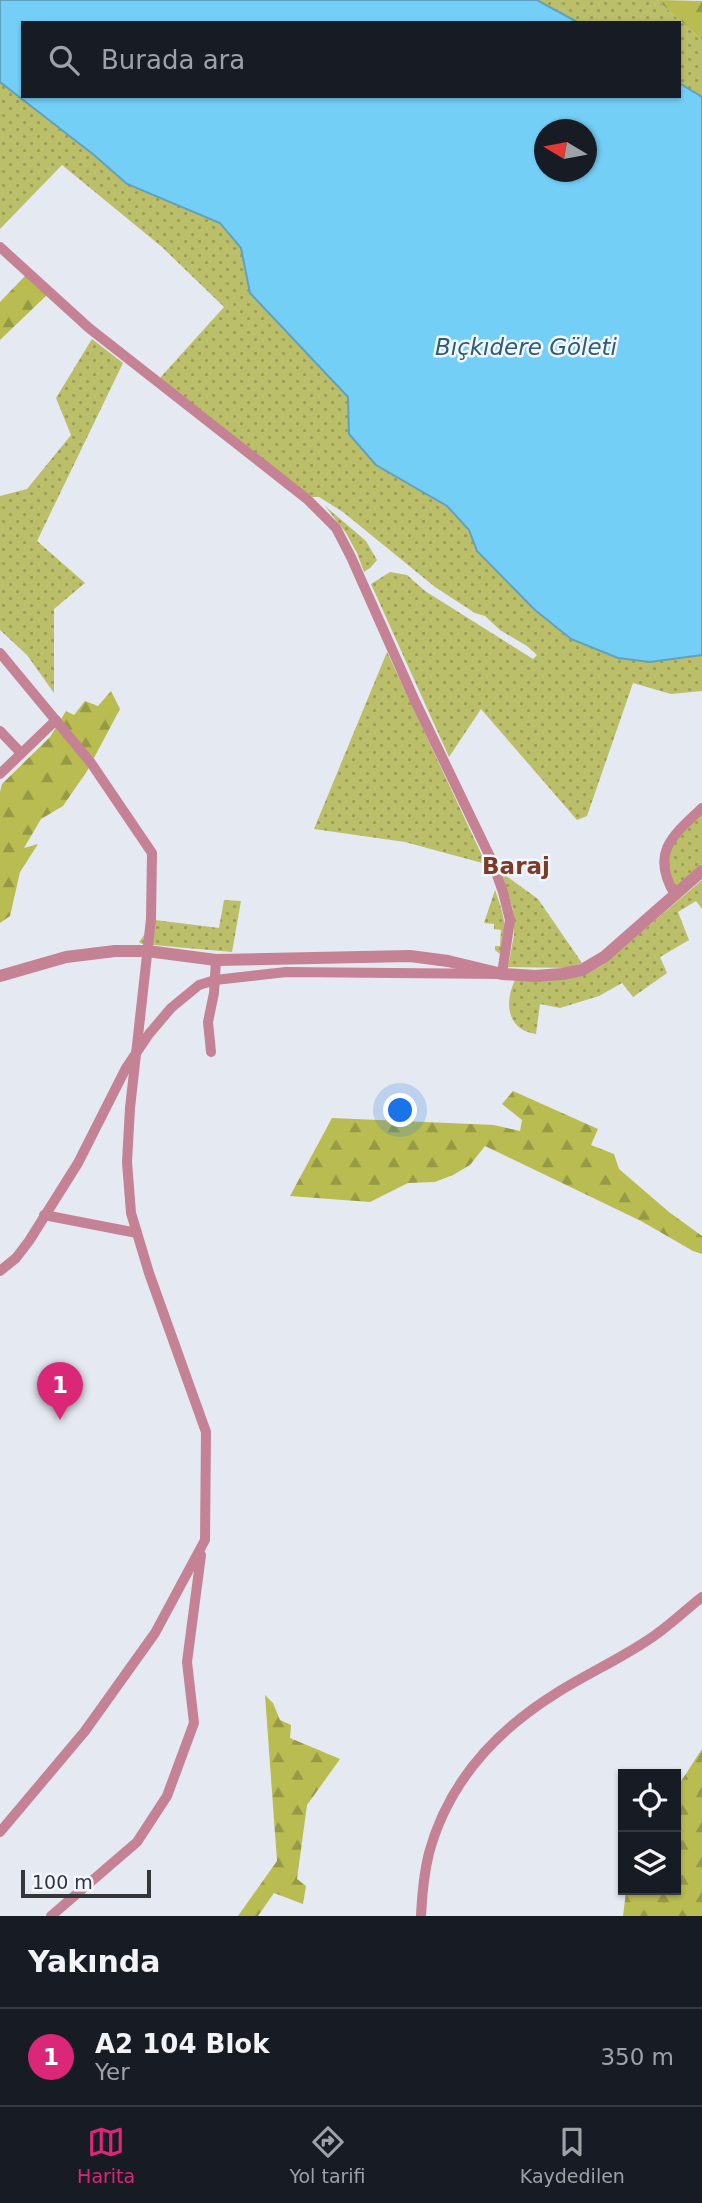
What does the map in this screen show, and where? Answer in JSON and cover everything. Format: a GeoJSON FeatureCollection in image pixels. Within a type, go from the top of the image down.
{"type":"FeatureCollection","features":[{"type":"Feature","properties":{"kind":"street"},"geometry":{"type":"LineString","coordinates":[[0,247],[89,328],[307,499],[336,528],[492,861],[509,920],[502,974]]}},
{"type":"Feature","properties":{"kind":"street"},"geometry":{"type":"LineString","coordinates":[[0,653],[91,763],[152,853],[151,919],[144,1003],[130,1108],[127,1162],[131,1213],[206,1432],[205,1540],[202,1547],[155,1633],[85,1731],[0,1832]]}},
{"type":"Feature","properties":{"kind":"street"},"geometry":{"type":"LineString","coordinates":[[0,774],[56,720]]}},
{"type":"Feature","properties":{"kind":"street"},"geometry":{"type":"LineString","coordinates":[[0,731],[20,753]]}},
{"type":"Feature","properties":{"kind":"street"},"geometry":{"type":"LineString","coordinates":[[675,895],[667,882],[664,858],[676,832],[702,808]]}},
{"type":"Feature","properties":{"kind":"street"},"geometry":{"type":"LineString","coordinates":[[0,1271],[16,1258],[29,1241],[78,1163],[106,1104],[137,1051],[170,1008],[199,985],[257,974],[311,971],[548,975],[582,970],[604,957],[702,872]]}},
{"type":"Feature","properties":{"kind":"street"},"geometry":{"type":"LineString","coordinates":[[0,976],[66,957],[115,951],[147,951],[216,960],[410,956],[448,961],[502,974]]}},
{"type":"Feature","properties":{"kind":"street"},"geometry":{"type":"LineString","coordinates":[[211,1052],[208,1022],[216,960]]}},
{"type":"Feature","properties":{"kind":"street"},"geometry":{"type":"LineString","coordinates":[[44,1215],[137,1233]]}},
{"type":"Feature","properties":{"kind":"street"},"geometry":{"type":"LineString","coordinates":[[51,1916],[138,1842],[167,1796],[194,1723],[187,1662],[202,1547]]}},
{"type":"Feature","properties":{"kind":"street"},"geometry":{"type":"LineString","coordinates":[[421,1916],[429,1854],[444,1810],[453,1792],[485,1752],[526,1714],[649,1639],[702,1597]]}},
{"type":"Feature","properties":{"kind":"green space"},"geometry":{"type":"Polygon","coordinates":[[[537,0],[657,0],[681,21],[575,21],[537,0]]]}},
{"type":"Feature","properties":{"kind":"green space"},"geometry":{"type":"Polygon","coordinates":[[[657,0],[702,1],[702,40],[657,0]]]}},
{"type":"Feature","properties":{"kind":"green space"},"geometry":{"type":"Polygon","coordinates":[[[681,21],[702,40],[702,97],[681,84],[681,21]]]}},
{"type":"Feature","properties":{"kind":"green space"},"geometry":{"type":"Polygon","coordinates":[[[0,82],[127,184],[220,223],[241,248],[250,293],[348,397],[349,434],[398,477],[447,506],[469,530],[477,551],[650,662],[702,655],[702,691],[671,694],[633,683],[587,816],[577,820],[481,709],[449,757],[371,584],[390,572],[407,575],[425,591],[533,659],[537,655],[500,630],[485,616],[475,613],[435,587],[343,512],[319,497],[312,497],[159,379],[224,307],[162,247],[62,165],[0,229],[0,82]]]}},
{"type":"Feature","properties":{"kind":"green space"},"geometry":{"type":"Polygon","coordinates":[[[25,276],[47,295],[0,340],[0,302],[25,276]]]}},
{"type":"Feature","properties":{"kind":"green space"},"geometry":{"type":"Polygon","coordinates":[[[92,339],[123,363],[37,541],[85,583],[54,609],[54,693],[27,655],[0,630],[0,496],[27,489],[71,435],[56,398],[92,339]]]}},
{"type":"Feature","properties":{"kind":"green space"},"geometry":{"type":"Polygon","coordinates":[[[325,506],[366,541],[377,560],[364,572],[346,533],[325,506]]]}},
{"type":"Feature","properties":{"kind":"green space"},"geometry":{"type":"Polygon","coordinates":[[[387,652],[486,864],[405,842],[314,829],[387,652]]]}},
{"type":"Feature","properties":{"kind":"green space"},"geometry":{"type":"Polygon","coordinates":[[[111,691],[120,709],[87,771],[63,806],[41,819],[24,848],[38,844],[20,872],[10,916],[0,923],[2,784],[50,737],[66,711],[74,715],[85,701],[98,706],[111,691]]]}},
{"type":"Feature","properties":{"kind":"green space"},"geometry":{"type":"Polygon","coordinates":[[[702,811],[702,864],[675,887],[667,865],[669,855],[679,837],[702,811]]]}},
{"type":"Feature","properties":{"kind":"green space"},"geometry":{"type":"Polygon","coordinates":[[[502,873],[538,899],[582,963],[568,968],[508,967],[514,935],[513,910],[502,873]]]}},
{"type":"Feature","properties":{"kind":"green space"},"geometry":{"type":"Polygon","coordinates":[[[702,880],[702,909],[696,901],[678,912],[689,940],[660,957],[667,973],[633,997],[622,983],[599,996],[560,1008],[540,1004],[536,1034],[519,1027],[514,1021],[509,1006],[515,980],[586,974],[603,965],[702,880]]]}},
{"type":"Feature","properties":{"kind":"green space"},"geometry":{"type":"Polygon","coordinates":[[[495,890],[505,930],[500,954],[495,950],[495,946],[500,946],[501,930],[494,929],[494,924],[484,923],[495,890]]]}},
{"type":"Feature","properties":{"kind":"green space"},"geometry":{"type":"Polygon","coordinates":[[[224,900],[241,901],[232,952],[139,942],[155,920],[219,928],[224,900]]]}},
{"type":"Feature","properties":{"kind":"green space"},"geometry":{"type":"Polygon","coordinates":[[[513,1091],[598,1129],[591,1145],[614,1154],[619,1169],[702,1236],[702,1254],[641,1221],[485,1146],[470,1165],[453,1175],[435,1182],[408,1183],[370,1202],[290,1196],[332,1118],[494,1125],[520,1131],[522,1120],[502,1104],[513,1091]]]}},
{"type":"Feature","properties":{"kind":"green space"},"geometry":{"type":"Polygon","coordinates":[[[265,1695],[273,1703],[280,1720],[291,1725],[290,1738],[340,1759],[307,1805],[297,1879],[306,1886],[303,1904],[274,1893],[258,1916],[238,1916],[277,1861],[265,1695]]]}},
{"type":"Feature","properties":{"kind":"green space"},"geometry":{"type":"Polygon","coordinates":[[[702,1749],[702,1916],[623,1916],[626,1895],[681,1895],[681,1781],[702,1749]]]}},
{"type":"Feature","properties":{"kind":"water","name":"Bıçkıdere Göleti"},"geometry":{"type":"Polygon","coordinates":[[[0,0],[537,0],[575,21],[21,21],[21,98],[681,98],[681,84],[702,97],[702,655],[650,662],[618,658],[571,639],[535,610],[477,551],[469,530],[447,506],[376,465],[349,434],[348,397],[250,293],[241,248],[220,223],[127,184],[0,82],[0,0]]]}},
{"type":"Feature","properties":{"kind":"place","name":"A2 104 Blok"},"geometry":{"type":"Point","coordinates":[60,1420]}},
{"type":"Feature","properties":{"kind":"district","name":"Baraj"},"geometry":{"type":"Point","coordinates":[516,866]}}]}
